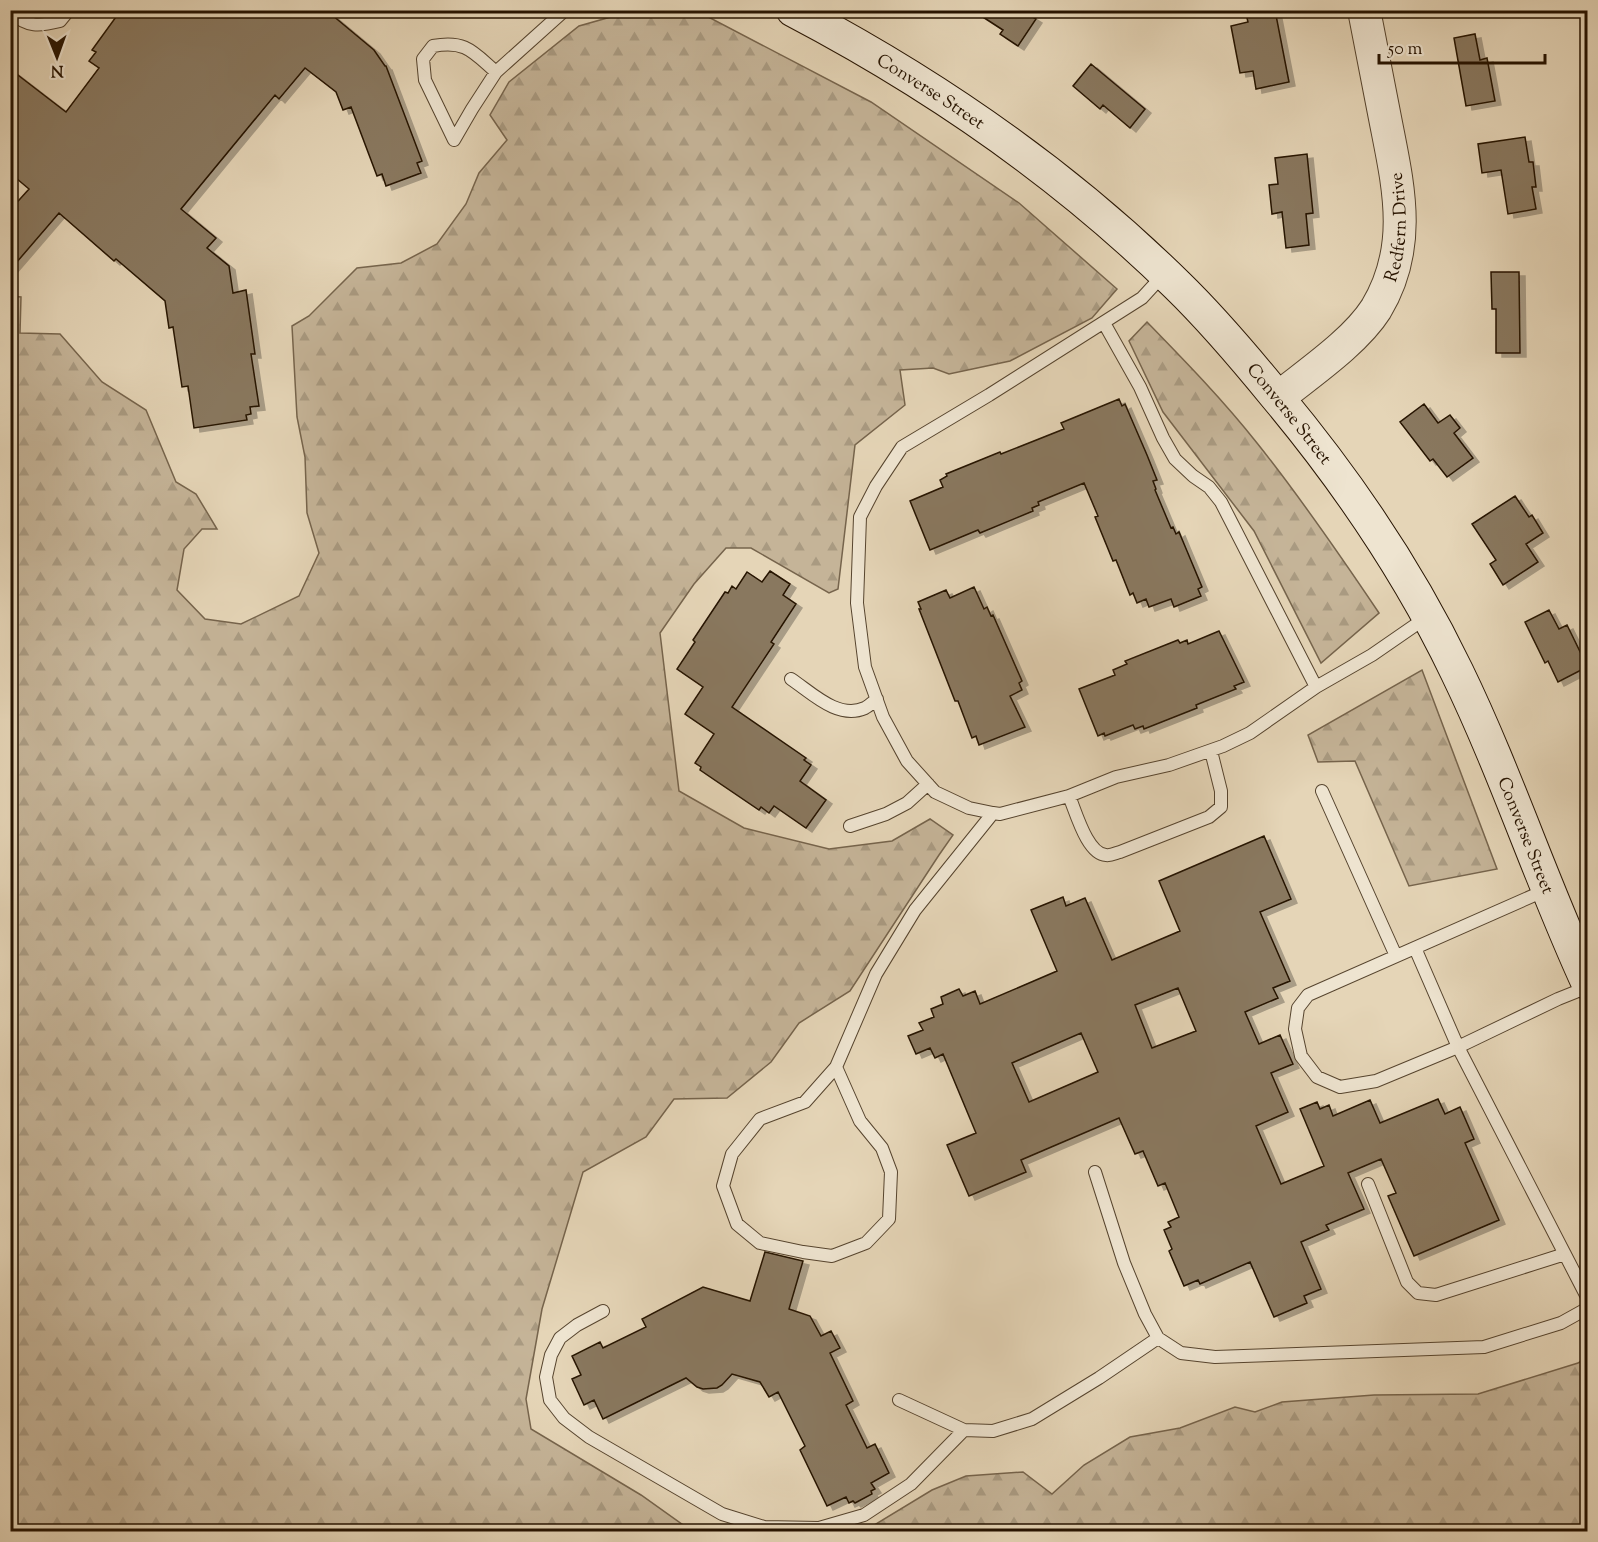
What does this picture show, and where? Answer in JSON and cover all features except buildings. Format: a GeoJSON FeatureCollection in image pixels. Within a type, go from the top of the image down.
{"type":"FeatureCollection","features":[{"type":"Feature","properties":{"kind":"main road","name":"Converse Street"},"geometry":{"type":"LineString","coordinates":[[793,10],[920,82],[1004,139],[1087,203],[1165,273],[1219,328],[1278,398],[1328,460],[1365,512],[1397,561],[1428,616],[1456,670],[1503,772],[1547,889],[1587,985]]}},
{"type":"Feature","properties":{"kind":"street","name":"Redfern Drive"},"geometry":{"type":"LineString","coordinates":[[1278,398],[1355,334],[1375,310],[1388,285],[1398,253],[1401,218],[1397,177],[1364,10]]}},
{"type":"Feature","properties":{"kind":"lane"},"geometry":{"type":"LineString","coordinates":[[10,11],[18,18],[36,25],[60,21],[69,10]]}},
{"type":"Feature","properties":{"kind":"lane"},"geometry":{"type":"LineString","coordinates":[[496,72],[469,49],[450,43],[433,46],[423,59],[425,80],[454,140],[496,72],[565,10]]}},
{"type":"Feature","properties":{"kind":"lane"},"geometry":{"type":"LineString","coordinates":[[1165,273],[1142,298],[902,447],[876,486],[860,517],[857,603],[865,667],[883,717],[907,761],[935,792],[969,808],[1000,814],[1070,796],[1116,777],[1169,765],[1223,747],[1250,733],[1316,687],[1372,655],[1428,616]]}},
{"type":"Feature","properties":{"kind":"lane"},"geometry":{"type":"LineString","coordinates":[[1104,323],[1140,387],[1175,459],[1209,487],[1221,501],[1316,687]]}},
{"type":"Feature","properties":{"kind":"lane"},"geometry":{"type":"LineString","coordinates":[[791,679],[833,708],[853,711],[866,707],[877,699]]}},
{"type":"Feature","properties":{"kind":"lane"},"geometry":{"type":"LineString","coordinates":[[1070,796],[1085,836],[1095,852],[1107,856],[1136,847],[1209,817],[1221,807],[1221,792],[1211,751]]}},
{"type":"Feature","properties":{"kind":"lane"},"geometry":{"type":"LineString","coordinates":[[850,826],[886,814],[907,802],[928,784]]}},
{"type":"Feature","properties":{"kind":"lane"},"geometry":{"type":"LineString","coordinates":[[1322,791],[1396,956]]}},
{"type":"Feature","properties":{"kind":"lane"},"geometry":{"type":"LineString","coordinates":[[836,1067],[860,1120],[882,1148],[891,1172],[889,1219],[866,1243],[832,1256],[760,1243],[737,1224],[723,1186],[732,1154],[760,1119],[806,1102],[836,1067],[876,974],[915,910],[993,813]]}},
{"type":"Feature","properties":{"kind":"lane"},"geometry":{"type":"LineString","coordinates":[[1547,889],[1308,995],[1298,1008],[1295,1029],[1301,1056],[1317,1077],[1340,1087],[1376,1081],[1458,1047],[1587,985]]}},
{"type":"Feature","properties":{"kind":"lane"},"geometry":{"type":"LineString","coordinates":[[1415,948],[1458,1047],[1587,1299]]}},
{"type":"Feature","properties":{"kind":"lane"},"geometry":{"type":"LineString","coordinates":[[1095,1172],[1124,1263],[1145,1314],[1158,1338],[1181,1353],[1215,1357],[1484,1347],[1561,1323],[1587,1308]]}},
{"type":"Feature","properties":{"kind":"lane"},"geometry":{"type":"LineString","coordinates":[[1368,1184],[1407,1282],[1418,1293],[1436,1295],[1565,1254]]}},
{"type":"Feature","properties":{"kind":"lane"},"geometry":{"type":"LineString","coordinates":[[603,1311],[577,1325],[560,1338],[551,1356],[546,1377],[550,1400],[564,1418],[589,1437],[722,1514],[764,1527],[819,1528],[864,1515],[911,1484],[964,1430]]}},
{"type":"Feature","properties":{"kind":"lane"},"geometry":{"type":"LineString","coordinates":[[899,1400],[964,1430],[993,1431],[1032,1419],[1158,1338]]}},
{"type":"Feature","properties":{"kind":"green space"},"geometry":{"type":"Polygon","coordinates":[[[617,11],[697,11],[871,102],[1019,203],[1117,289],[1092,318],[1010,361],[949,374],[933,368],[900,370],[905,405],[855,445],[838,589],[829,593],[751,548],[726,548],[694,584],[660,633],[679,791],[744,828],[829,849],[892,841],[930,819],[953,835],[850,991],[799,1023],[771,1062],[727,1098],[674,1099],[646,1137],[583,1172],[542,1309],[526,1399],[531,1429],[641,1495],[686,1527],[713,1531],[11,1531],[11,296],[21,297],[20,333],[60,334],[102,382],[146,410],[176,482],[196,494],[217,529],[202,529],[184,549],[177,590],[205,619],[241,624],[299,596],[319,553],[307,513],[305,457],[297,417],[292,326],[309,316],[357,268],[401,263],[437,244],[466,204],[479,173],[507,140],[490,115],[509,82],[579,26],[614,16],[617,11]]]}},
{"type":"Feature","properties":{"kind":"green space"},"geometry":{"type":"Polygon","coordinates":[[[1147,322],[1190,366],[1257,443],[1320,527],[1379,613],[1321,663],[1254,531],[1163,412],[1129,341],[1147,322]]]}},
{"type":"Feature","properties":{"kind":"green space"},"geometry":{"type":"Polygon","coordinates":[[[1422,670],[1497,869],[1409,886],[1355,761],[1318,762],[1308,735],[1422,670]]]}},
{"type":"Feature","properties":{"kind":"green space"},"geometry":{"type":"Polygon","coordinates":[[[1587,1357],[1588,1480],[1585,1484],[1588,1495],[1587,1531],[860,1531],[871,1527],[932,1490],[966,1476],[1023,1472],[1052,1494],[1084,1465],[1130,1437],[1180,1428],[1235,1407],[1255,1412],[1282,1402],[1374,1395],[1478,1394],[1578,1363],[1587,1357]]]}}]}
